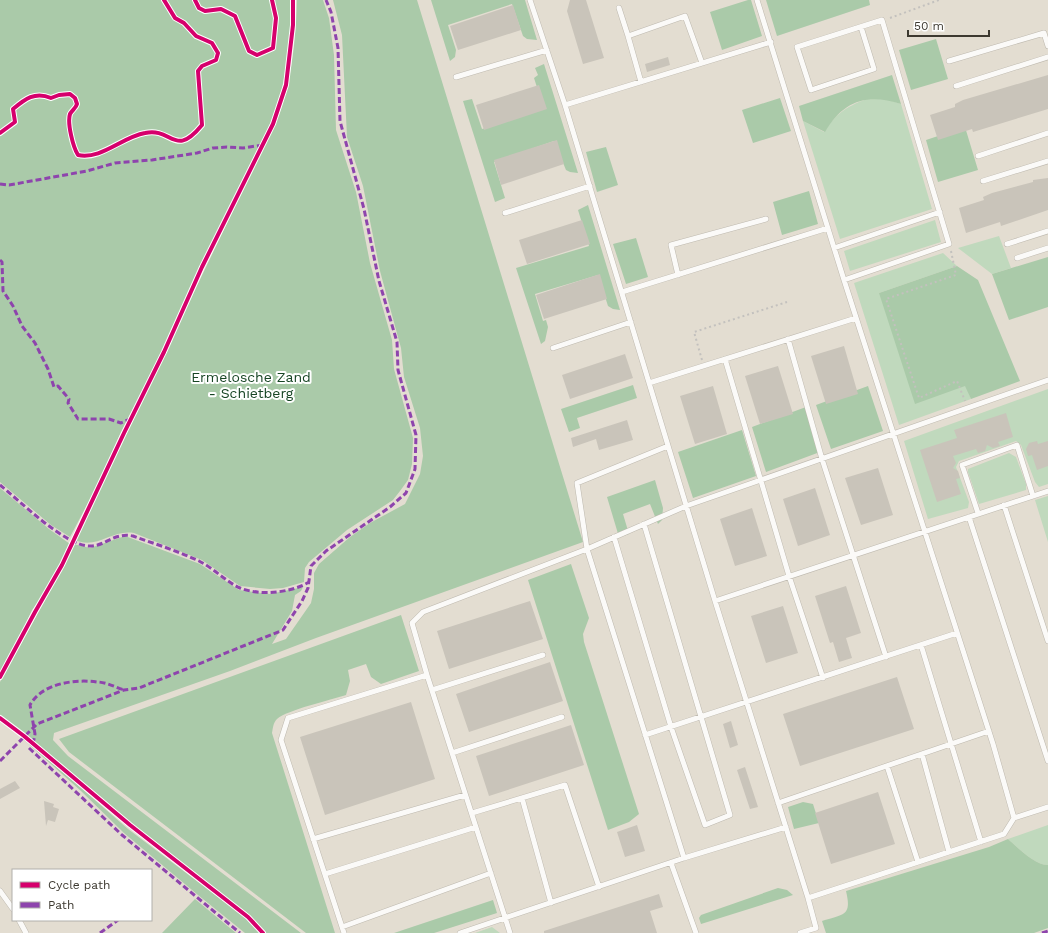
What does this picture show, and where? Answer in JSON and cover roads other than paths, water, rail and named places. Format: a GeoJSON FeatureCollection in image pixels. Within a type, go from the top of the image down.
{"type":"FeatureCollection","features":[{"type":"Feature","properties":{"kind":"lane"},"geometry":{"type":"LineString","coordinates":[[530,0],[565,105],[715,601],[808,898],[816,928],[800,933]]}},
{"type":"Feature","properties":{"kind":"lane"},"geometry":{"type":"LineString","coordinates":[[757,0],[923,531],[988,731],[1014,818]]}},
{"type":"Feature","properties":{"kind":"lane"},"geometry":{"type":"LineString","coordinates":[[619,8],[641,82]]}},
{"type":"Feature","properties":{"kind":"lane"},"geometry":{"type":"LineString","coordinates":[[628,36],[685,16],[702,63]]}},
{"type":"Feature","properties":{"kind":"lane"},"geometry":{"type":"LineString","coordinates":[[844,280],[949,244],[882,20],[797,47],[811,90],[874,69],[861,27]]}},
{"type":"Feature","properties":{"kind":"lane"},"geometry":{"type":"LineString","coordinates":[[949,61],[1044,33],[1048,46]]}},
{"type":"Feature","properties":{"kind":"lane"},"geometry":{"type":"LineString","coordinates":[[565,105],[771,42]]}},
{"type":"Feature","properties":{"kind":"lane"},"geometry":{"type":"LineString","coordinates":[[456,77],[547,50]]}},
{"type":"Feature","properties":{"kind":"lane"},"geometry":{"type":"LineString","coordinates":[[956,86],[1048,57]]}},
{"type":"Feature","properties":{"kind":"lane"},"geometry":{"type":"LineString","coordinates":[[978,156],[1048,133]]}},
{"type":"Feature","properties":{"kind":"lane"},"geometry":{"type":"LineString","coordinates":[[983,181],[1048,161]]}},
{"type":"Feature","properties":{"kind":"lane"},"geometry":{"type":"LineString","coordinates":[[505,213],[590,186]]}},
{"type":"Feature","properties":{"kind":"lane"},"geometry":{"type":"LineString","coordinates":[[834,248],[940,212]]}},
{"type":"Feature","properties":{"kind":"lane"},"geometry":{"type":"LineString","coordinates":[[678,275],[671,245],[766,219]]}},
{"type":"Feature","properties":{"kind":"lane"},"geometry":{"type":"LineString","coordinates":[[622,292],[828,228]]}},
{"type":"Feature","properties":{"kind":"lane"},"geometry":{"type":"LineString","coordinates":[[1007,244],[1048,231]]}},
{"type":"Feature","properties":{"kind":"lane"},"geometry":{"type":"LineString","coordinates":[[1017,258],[1048,248]]}},
{"type":"Feature","properties":{"kind":"lane"},"geometry":{"type":"LineString","coordinates":[[649,383],[856,318]]}},
{"type":"Feature","properties":{"kind":"lane"},"geometry":{"type":"LineString","coordinates":[[553,348],[631,322]]}},
{"type":"Feature","properties":{"kind":"lane"},"geometry":{"type":"LineString","coordinates":[[788,339],[822,459],[886,657]]}},
{"type":"Feature","properties":{"kind":"lane"},"geometry":{"type":"LineString","coordinates":[[725,359],[789,576],[823,678]]}},
{"type":"Feature","properties":{"kind":"lane"},"geometry":{"type":"LineString","coordinates":[[510,933],[427,675],[412,623],[422,612],[587,549],[686,506],[1048,380]]}},
{"type":"Feature","properties":{"kind":"lane"},"geometry":{"type":"LineString","coordinates":[[978,513],[962,464],[1017,445],[1033,496]]}},
{"type":"Feature","properties":{"kind":"lane"},"geometry":{"type":"LineString","coordinates":[[668,446],[577,484],[587,549],[684,858]]}},
{"type":"Feature","properties":{"kind":"lane"},"geometry":{"type":"LineString","coordinates":[[715,601],[923,531],[1048,491]]}},
{"type":"Feature","properties":{"kind":"lane"},"geometry":{"type":"LineString","coordinates":[[1004,505],[1048,641]]}},
{"type":"Feature","properties":{"kind":"lane"},"geometry":{"type":"LineString","coordinates":[[969,516],[1048,761]]}},
{"type":"Feature","properties":{"kind":"lane"},"geometry":{"type":"LineString","coordinates":[[614,537],[671,727],[704,825],[730,816],[644,524]]}},
{"type":"Feature","properties":{"kind":"lane"},"geometry":{"type":"LineString","coordinates":[[645,735],[747,703],[957,633]]}},
{"type":"Feature","properties":{"kind":"lane"},"geometry":{"type":"LineString","coordinates":[[921,645],[981,842]]}},
{"type":"Feature","properties":{"kind":"lane"},"geometry":{"type":"LineString","coordinates":[[432,690],[543,655]]}},
{"type":"Feature","properties":{"kind":"lane"},"geometry":{"type":"LineString","coordinates":[[344,933],[281,740],[288,718],[427,675]]}},
{"type":"Feature","properties":{"kind":"lane"},"geometry":{"type":"LineString","coordinates":[[452,752],[562,718]]}},
{"type":"Feature","properties":{"kind":"lane"},"geometry":{"type":"LineString","coordinates":[[778,803],[988,731]]}},
{"type":"Feature","properties":{"kind":"lane"},"geometry":{"type":"LineString","coordinates":[[922,754],[949,852]]}},
{"type":"Feature","properties":{"kind":"lane"},"geometry":{"type":"LineString","coordinates":[[887,766],[918,862]]}},
{"type":"Feature","properties":{"kind":"lane"},"geometry":{"type":"LineString","coordinates":[[472,813],[565,785],[599,887]]}},
{"type":"Feature","properties":{"kind":"lane"},"geometry":{"type":"LineString","coordinates":[[313,839],[465,795]]}},
{"type":"Feature","properties":{"kind":"lane"},"geometry":{"type":"LineString","coordinates":[[522,798],[551,903]]}},
{"type":"Feature","properties":{"kind":"lane"},"geometry":{"type":"LineString","coordinates":[[808,898],[1004,834],[1014,818],[1048,807]]}},
{"type":"Feature","properties":{"kind":"lane"},"geometry":{"type":"LineString","coordinates":[[325,874],[476,827]]}},
{"type":"Feature","properties":{"kind":"lane"},"geometry":{"type":"LineString","coordinates":[[460,933],[684,858],[786,827]]}},
{"type":"Feature","properties":{"kind":"lane"},"geometry":{"type":"LineString","coordinates":[[671,863],[696,933]]}},
{"type":"Feature","properties":{"kind":"lane"},"geometry":{"type":"LineString","coordinates":[[342,927],[491,873]]}},
{"type":"Feature","properties":{"kind":"lane"},"geometry":{"type":"LineString","coordinates":[[0,891],[12,908]]}},
{"type":"Feature","properties":{"kind":"lane"},"geometry":{"type":"LineString","coordinates":[[20,921],[26,933]]}},
{"type":"Feature","properties":{"kind":"park label","name":"Ermelosche Zand - Schietberg"},"geometry":{"type":"Point","coordinates":[251,386]}}]}
